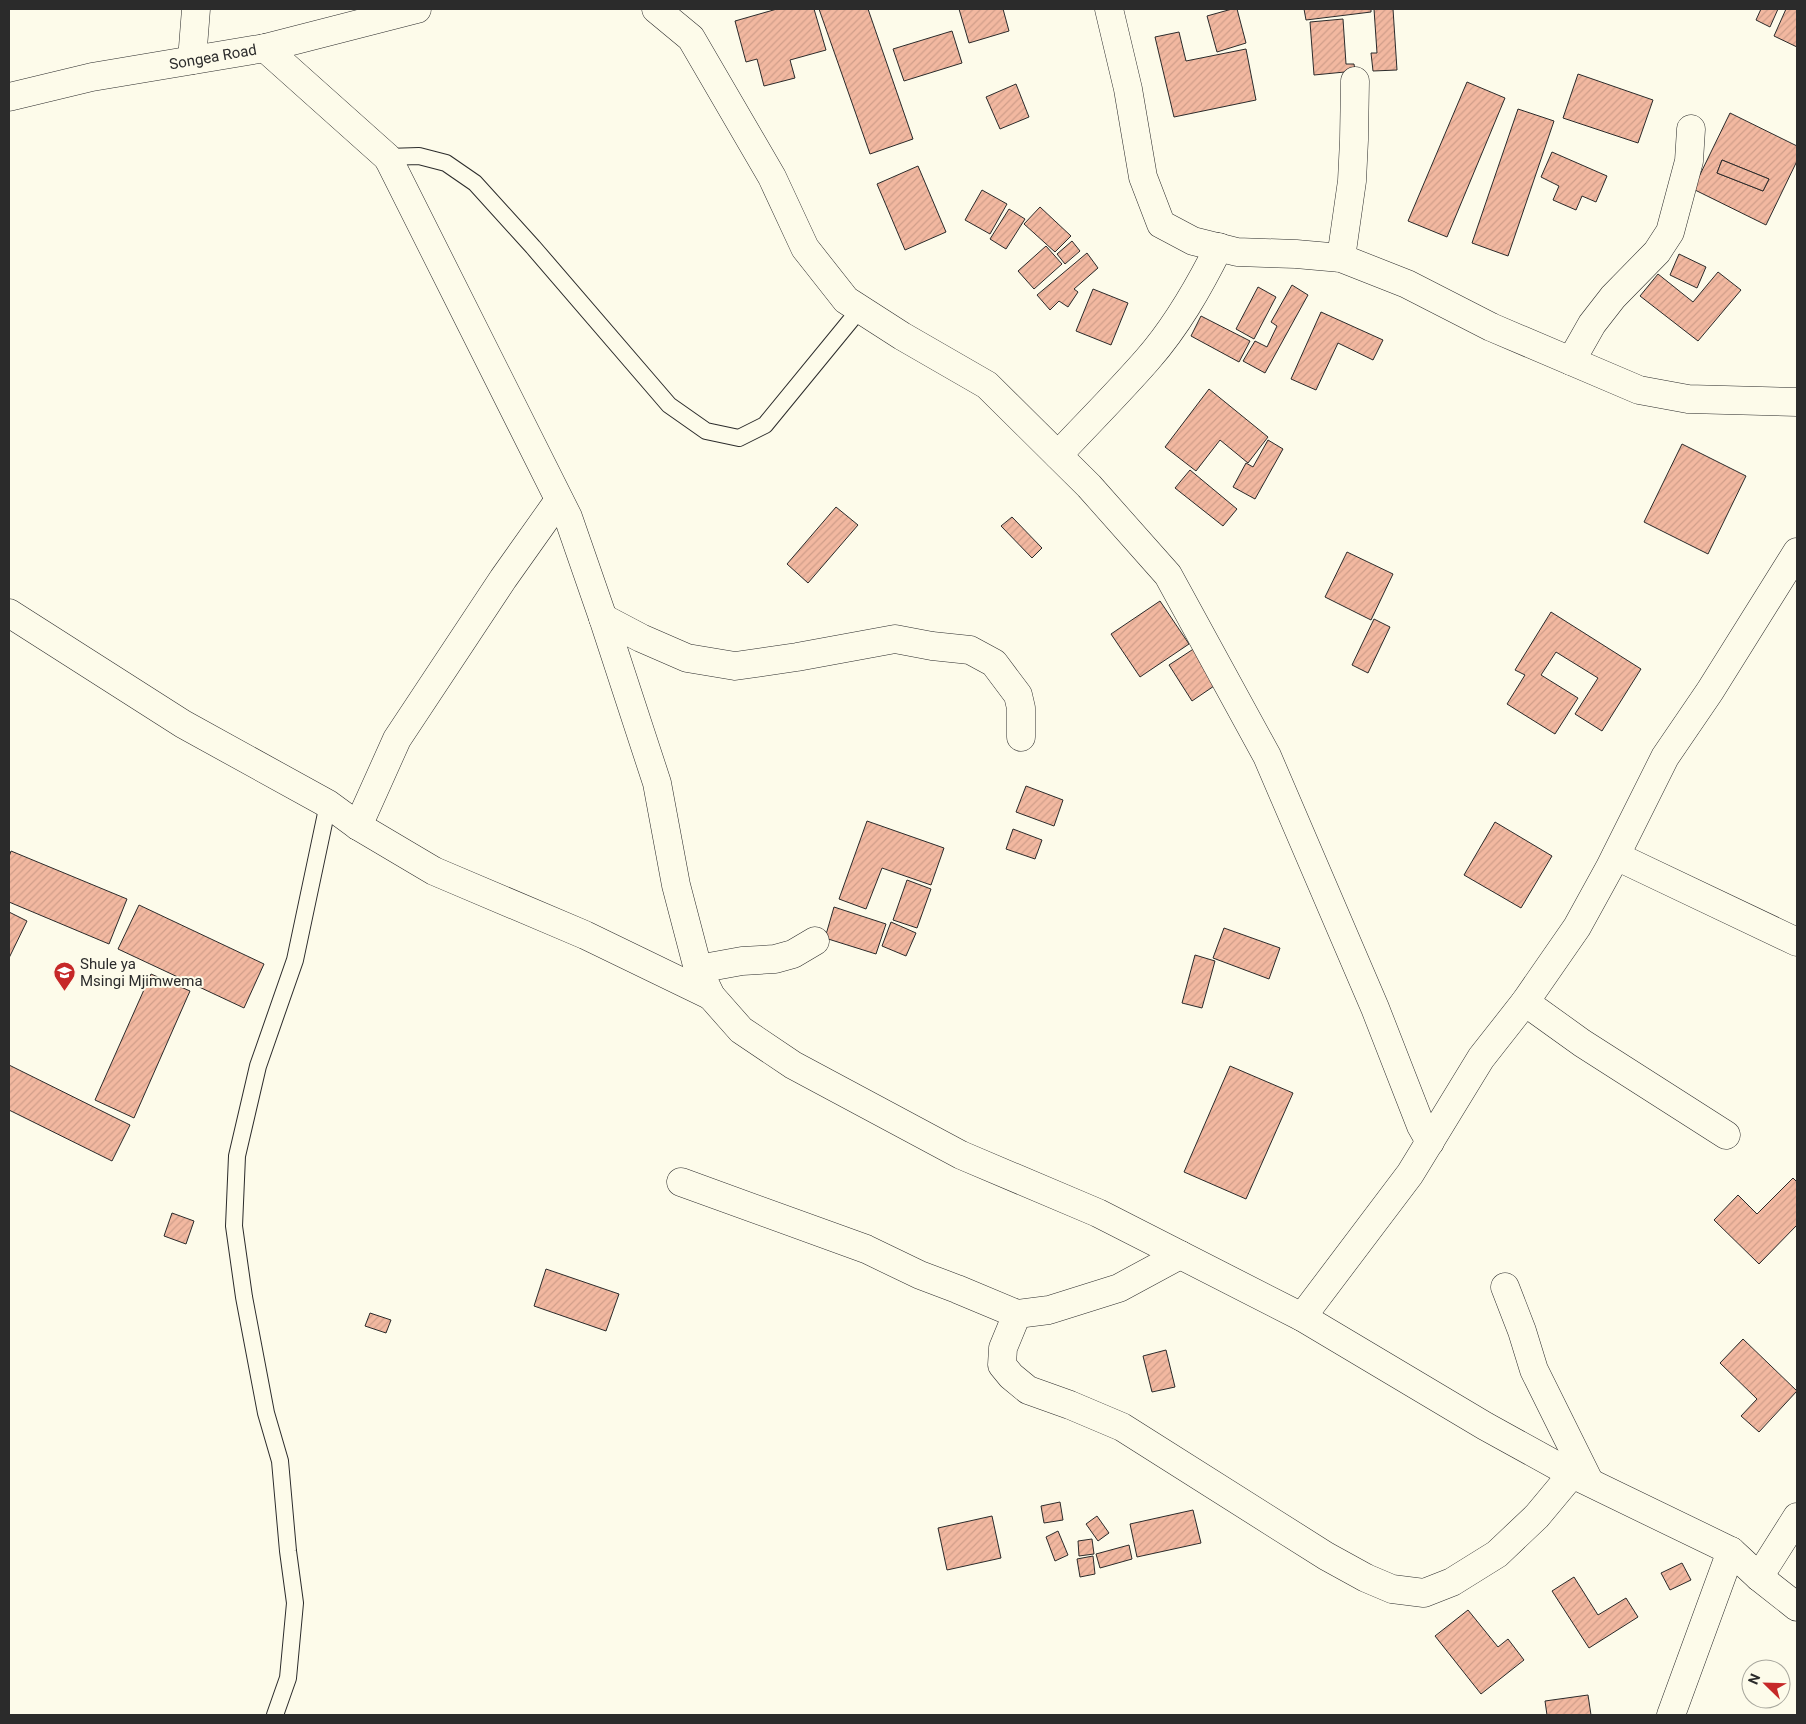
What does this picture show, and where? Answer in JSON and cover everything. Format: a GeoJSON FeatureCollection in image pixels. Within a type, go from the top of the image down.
{"type":"FeatureCollection","features":[{"type":"Feature","properties":{"kind":"main road"},"geometry":{"type":"LineString","coordinates":[[192,60],[196,9]]}},
{"type":"Feature","properties":{"kind":"main road","name":"Songea Road"},"geometry":{"type":"LineString","coordinates":[[9,97],[92,77],[265,48],[375,18],[416,9]]}},
{"type":"Feature","properties":{"kind":"main road"},"geometry":{"type":"LineString","coordinates":[[656,9],[691,38],[772,177],[805,248],[846,300],[902,336],[987,385],[1089,486],[1168,575],[1267,756],[1375,1008],[1421,1126],[1430,1142]]}},
{"type":"Feature","properties":{"kind":"main road"},"geometry":{"type":"LineString","coordinates":[[1109,9],[1128,89],[1143,177],[1161,224],[1192,241],[1237,252],[1341,258],[1407,284],[1491,327],[1639,390],[1688,399],[1797,402]]}},
{"type":"Feature","properties":{"kind":"main road"},"geometry":{"type":"LineString","coordinates":[[265,48],[387,157],[568,517],[657,783],[676,885],[698,970],[711,996],[741,1030],[793,1065],[961,1155],[1098,1214],[1302,1317],[1485,1426],[1580,1478],[1730,1551],[1758,1577],[1797,1607]]}},
{"type":"Feature","properties":{"kind":"main road"},"geometry":{"type":"LineString","coordinates":[[1341,258],[1352,172],[1355,81]]}},
{"type":"Feature","properties":{"kind":"main road"},"geometry":{"type":"LineString","coordinates":[[1571,361],[1592,324],[1607,304],[1657,252],[1670,232],[1689,161],[1691,129]]}},
{"type":"Feature","properties":{"kind":"main road"},"geometry":{"type":"LineString","coordinates":[[1058,455],[1148,359],[1179,319],[1200,285],[1219,247]]}},
{"type":"Feature","properties":{"kind":"main road"},"geometry":{"type":"LineString","coordinates":[[358,826],[397,739],[498,587],[559,500]]}},
{"type":"Feature","properties":{"kind":"main road"},"geometry":{"type":"LineString","coordinates":[[1302,1317],[1410,1174],[1481,1058],[1526,1002],[1577,927],[1616,856],[1664,757],[1710,691],[1797,552]]}},
{"type":"Feature","properties":{"kind":"main road"},"geometry":{"type":"LineString","coordinates":[[9,613],[183,724],[328,804],[358,826],[434,871],[586,936],[711,996]]}},
{"type":"Feature","properties":{"kind":"main road"},"geometry":{"type":"LineString","coordinates":[[603,618],[641,638],[687,658],[735,666],[895,639],[932,646],[970,650],[994,663],[1018,695],[1021,708],[1021,737]]}},
{"type":"Feature","properties":{"kind":"main road"},"geometry":{"type":"LineString","coordinates":[[1616,856],[1797,942]]}},
{"type":"Feature","properties":{"kind":"main road"},"geometry":{"type":"LineString","coordinates":[[698,970],[742,961],[775,959],[793,954],[815,941]]}},
{"type":"Feature","properties":{"kind":"main road"},"geometry":{"type":"LineString","coordinates":[[1526,1002],[1582,1043],[1726,1135]]}},
{"type":"Feature","properties":{"kind":"main road"},"geometry":{"type":"LineString","coordinates":[[682,1182],[866,1249],[920,1276],[957,1288],[1017,1314],[1048,1310],[1119,1288],[1180,1255]]}},
{"type":"Feature","properties":{"kind":"main road"},"geometry":{"type":"LineString","coordinates":[[1506,1287],[1534,1370],[1580,1478]]}},
{"type":"Feature","properties":{"kind":"main road"},"geometry":{"type":"LineString","coordinates":[[1017,1314],[1003,1348],[1002,1365],[1011,1376],[1028,1390],[1122,1427],[1326,1556],[1366,1578],[1392,1589],[1424,1594],[1452,1582],[1497,1554],[1536,1516],[1580,1478]]}},
{"type":"Feature","properties":{"kind":"main road"},"geometry":{"type":"LineString","coordinates":[[1758,1577],[1797,1517]]}},
{"type":"Feature","properties":{"kind":"main road"},"geometry":{"type":"LineString","coordinates":[[1671,1715],[1730,1551]]}},
{"type":"Feature","properties":{"kind":"lane"},"geometry":{"type":"LineString","coordinates":[[387,157],[419,156],[446,163],[475,183],[670,405],[706,431],[738,438],[765,424],[860,309]]}},
{"type":"Feature","properties":{"kind":"lane"},"geometry":{"type":"LineString","coordinates":[[275,1715],[288,1678],[295,1603],[280,1461],[266,1413],[248,1317],[234,1226],[237,1156],[258,1066],[295,960],[328,804]]}},
{"type":"Feature","properties":{"kind":"building"},"geometry":{"type":"Polygon","coordinates":[[[777,9],[814,9],[826,50],[790,60],[795,78],[764,86],[757,59],[746,62],[735,21],[777,9]]]}},
{"type":"Feature","properties":{"kind":"building"},"geometry":{"type":"Polygon","coordinates":[[[819,9],[868,9],[913,139],[870,154],[819,9]]]}},
{"type":"Feature","properties":{"kind":"building"},"geometry":{"type":"Polygon","coordinates":[[[959,9],[1003,9],[1009,31],[969,43],[959,9]]]}},
{"type":"Feature","properties":{"kind":"building"},"geometry":{"type":"Polygon","coordinates":[[[1237,9],[1246,43],[1217,52],[1207,16],[1237,9]]]}},
{"type":"Feature","properties":{"kind":"building"},"geometry":{"type":"Polygon","coordinates":[[[1304,9],[1371,9],[1371,12],[1306,20],[1304,9]]]}},
{"type":"Feature","properties":{"kind":"building"},"geometry":{"type":"Polygon","coordinates":[[[1374,9],[1393,9],[1397,70],[1373,71],[1371,53],[1377,53],[1374,9]]]}},
{"type":"Feature","properties":{"kind":"building"},"geometry":{"type":"Polygon","coordinates":[[[1761,9],[1778,9],[1770,27],[1756,20],[1761,9]]]}},
{"type":"Feature","properties":{"kind":"building"},"geometry":{"type":"Polygon","coordinates":[[[1786,9],[1797,9],[1797,47],[1774,36],[1786,9]]]}},
{"type":"Feature","properties":{"kind":"building"},"geometry":{"type":"Polygon","coordinates":[[[1343,19],[1346,64],[1354,64],[1355,71],[1314,75],[1310,22],[1343,19]]]}},
{"type":"Feature","properties":{"kind":"building"},"geometry":{"type":"Polygon","coordinates":[[[952,31],[962,63],[904,81],[893,49],[952,31]]]}},
{"type":"Feature","properties":{"kind":"building"},"geometry":{"type":"Polygon","coordinates":[[[1179,32],[1186,61],[1246,49],[1256,100],[1174,117],[1155,37],[1179,32]]]}},
{"type":"Feature","properties":{"kind":"building"},"geometry":{"type":"Polygon","coordinates":[[[1578,74],[1653,100],[1638,143],[1563,118],[1578,74]]]}},
{"type":"Feature","properties":{"kind":"building"},"geometry":{"type":"Polygon","coordinates":[[[1467,82],[1505,98],[1447,237],[1408,221],[1467,82]]]}},
{"type":"Feature","properties":{"kind":"building"},"geometry":{"type":"Polygon","coordinates":[[[1016,84],[1029,117],[1000,129],[986,97],[1016,84]]]}},
{"type":"Feature","properties":{"kind":"building"},"geometry":{"type":"Polygon","coordinates":[[[1518,109],[1554,121],[1508,256],[1472,243],[1518,109]]]}},
{"type":"Feature","properties":{"kind":"building"},"geometry":{"type":"Polygon","coordinates":[[[1730,113],[1797,146],[1797,161],[1766,225],[1693,189],[1730,113]],[[1722,160],[1717,173],[1763,191],[1769,179],[1722,160]]]}},
{"type":"Feature","properties":{"kind":"building"},"geometry":{"type":"Polygon","coordinates":[[[1552,152],[1607,176],[1596,202],[1582,196],[1576,210],[1553,200],[1559,186],[1541,177],[1552,152]]]}},
{"type":"Feature","properties":{"kind":"building"},"geometry":{"type":"Polygon","coordinates":[[[1722,160],[1769,179],[1763,191],[1717,173],[1722,160]]]}},
{"type":"Feature","properties":{"kind":"building"},"geometry":{"type":"Polygon","coordinates":[[[918,166],[946,232],[905,250],[877,184],[918,166]]]}},
{"type":"Feature","properties":{"kind":"building"},"geometry":{"type":"Polygon","coordinates":[[[982,190],[1007,204],[990,234],[965,220],[982,190]]]}},
{"type":"Feature","properties":{"kind":"building"},"geometry":{"type":"Polygon","coordinates":[[[1040,207],[1071,236],[1055,252],[1024,224],[1040,207]]]}},
{"type":"Feature","properties":{"kind":"building"},"geometry":{"type":"Polygon","coordinates":[[[1009,209],[1025,219],[1006,249],[990,239],[1009,209]]]}},
{"type":"Feature","properties":{"kind":"building"},"geometry":{"type":"Polygon","coordinates":[[[1072,241],[1080,251],[1065,264],[1057,254],[1072,241]]]}},
{"type":"Feature","properties":{"kind":"building"},"geometry":{"type":"Polygon","coordinates":[[[1046,246],[1062,264],[1034,289],[1018,271],[1046,246]]]}},
{"type":"Feature","properties":{"kind":"building"},"geometry":{"type":"Polygon","coordinates":[[[1087,253],[1098,268],[1074,289],[1078,292],[1068,307],[1059,301],[1050,310],[1037,295],[1087,253]]]}},
{"type":"Feature","properties":{"kind":"building"},"geometry":{"type":"Polygon","coordinates":[[[1679,254],[1706,267],[1697,288],[1670,275],[1679,254]]]}},
{"type":"Feature","properties":{"kind":"building"},"geometry":{"type":"Polygon","coordinates":[[[1718,272],[1741,290],[1698,341],[1640,296],[1658,274],[1693,302],[1718,272]]]}},
{"type":"Feature","properties":{"kind":"building"},"geometry":{"type":"Polygon","coordinates":[[[1292,285],[1308,295],[1265,373],[1243,361],[1255,341],[1267,347],[1277,326],[1271,322],[1292,285]]]}},
{"type":"Feature","properties":{"kind":"building"},"geometry":{"type":"Polygon","coordinates":[[[1258,287],[1276,297],[1254,339],[1236,329],[1258,287]]]}},
{"type":"Feature","properties":{"kind":"building"},"geometry":{"type":"Polygon","coordinates":[[[1093,289],[1128,303],[1111,345],[1076,331],[1093,289]]]}},
{"type":"Feature","properties":{"kind":"building"},"geometry":{"type":"Polygon","coordinates":[[[1321,312],[1383,340],[1373,360],[1338,343],[1316,390],[1291,379],[1321,312]]]}},
{"type":"Feature","properties":{"kind":"building"},"geometry":{"type":"Polygon","coordinates":[[[1201,316],[1250,341],[1239,362],[1191,336],[1201,316]]]}},
{"type":"Feature","properties":{"kind":"building"},"geometry":{"type":"Polygon","coordinates":[[[1209,389],[1268,437],[1248,463],[1220,440],[1196,471],[1165,447],[1209,389]]]}},
{"type":"Feature","properties":{"kind":"building"},"geometry":{"type":"Polygon","coordinates":[[[1268,440],[1283,449],[1255,499],[1233,487],[1246,463],[1253,467],[1268,440]]]}},
{"type":"Feature","properties":{"kind":"building"},"geometry":{"type":"Polygon","coordinates":[[[1682,444],[1746,476],[1708,554],[1644,522],[1682,444]]]}},
{"type":"Feature","properties":{"kind":"building"},"geometry":{"type":"Polygon","coordinates":[[[1190,470],[1237,509],[1223,526],[1175,488],[1190,470]]]}},
{"type":"Feature","properties":{"kind":"building"},"geometry":{"type":"Polygon","coordinates":[[[836,507],[858,525],[808,583],[787,564],[836,507]]]}},
{"type":"Feature","properties":{"kind":"building"},"geometry":{"type":"Polygon","coordinates":[[[1012,517],[1042,548],[1032,558],[1001,526],[1012,517]]]}},
{"type":"Feature","properties":{"kind":"building"},"geometry":{"type":"Polygon","coordinates":[[[1347,552],[1393,574],[1371,620],[1325,597],[1347,552]]]}},
{"type":"Feature","properties":{"kind":"building"},"geometry":{"type":"Polygon","coordinates":[[[1160,601],[1189,644],[1140,677],[1111,634],[1160,601]]]}},
{"type":"Feature","properties":{"kind":"building"},"geometry":{"type":"Polygon","coordinates":[[[1551,612],[1641,669],[1602,731],[1575,714],[1598,678],[1556,652],[1541,675],[1578,698],[1555,734],[1507,704],[1525,675],[1515,670],[1551,612]]]}},
{"type":"Feature","properties":{"kind":"building"},"geometry":{"type":"Polygon","coordinates":[[[1374,619],[1390,627],[1368,673],[1352,665],[1374,619]]]}},
{"type":"Feature","properties":{"kind":"building"},"geometry":{"type":"Polygon","coordinates":[[[1195,648],[1217,684],[1192,701],[1169,665],[1195,648]]]}},
{"type":"Feature","properties":{"kind":"building"},"geometry":{"type":"Polygon","coordinates":[[[1026,786],[1063,800],[1054,826],[1016,812],[1026,786]]]}},
{"type":"Feature","properties":{"kind":"building"},"geometry":{"type":"Polygon","coordinates":[[[867,821],[944,848],[931,885],[882,868],[866,909],[839,899],[867,821]]]}},
{"type":"Feature","properties":{"kind":"building"},"geometry":{"type":"Polygon","coordinates":[[[1495,822],[1552,856],[1521,908],[1464,875],[1495,822]]]}},
{"type":"Feature","properties":{"kind":"building"},"geometry":{"type":"Polygon","coordinates":[[[1013,829],[1042,840],[1035,859],[1006,849],[1013,829]]]}},
{"type":"Feature","properties":{"kind":"building"},"geometry":{"type":"Polygon","coordinates":[[[11,851],[127,899],[109,944],[9,902],[9,857],[11,851]]]}},
{"type":"Feature","properties":{"kind":"building"},"geometry":{"type":"Polygon","coordinates":[[[907,880],[931,889],[917,928],[893,920],[907,880]]]}},
{"type":"Feature","properties":{"kind":"building"},"geometry":{"type":"Polygon","coordinates":[[[139,905],[264,964],[244,1008],[118,949],[139,905]]]}},
{"type":"Feature","properties":{"kind":"building"},"geometry":{"type":"Polygon","coordinates":[[[834,907],[886,924],[876,954],[825,938],[834,907]]]}},
{"type":"Feature","properties":{"kind":"building"},"geometry":{"type":"Polygon","coordinates":[[[9,912],[27,921],[9,958],[9,912]]]}},
{"type":"Feature","properties":{"kind":"building"},"geometry":{"type":"Polygon","coordinates":[[[891,922],[916,933],[906,956],[882,946],[891,922]]]}},
{"type":"Feature","properties":{"kind":"building"},"geometry":{"type":"Polygon","coordinates":[[[1224,928],[1280,948],[1269,979],[1213,958],[1224,928]]]}},
{"type":"Feature","properties":{"kind":"building"},"geometry":{"type":"Polygon","coordinates":[[[1195,955],[1215,961],[1202,1008],[1182,1003],[1195,955]]]}},
{"type":"Feature","properties":{"kind":"building"},"geometry":{"type":"Polygon","coordinates":[[[151,974],[190,991],[134,1118],[95,1100],[151,974]]]}},
{"type":"Feature","properties":{"kind":"building"},"geometry":{"type":"Polygon","coordinates":[[[9,1065],[130,1125],[112,1161],[9,1110],[9,1065]]]}},
{"type":"Feature","properties":{"kind":"building"},"geometry":{"type":"Polygon","coordinates":[[[1230,1066],[1293,1093],[1246,1199],[1184,1172],[1230,1066]]]}},
{"type":"Feature","properties":{"kind":"building"},"geometry":{"type":"Polygon","coordinates":[[[1793,1178],[1797,1182],[1797,1225],[1759,1264],[1714,1220],[1738,1195],[1757,1214],[1793,1178]]]}},
{"type":"Feature","properties":{"kind":"building"},"geometry":{"type":"Polygon","coordinates":[[[172,1213],[194,1221],[186,1244],[164,1236],[172,1213]]]}},
{"type":"Feature","properties":{"kind":"building"},"geometry":{"type":"Polygon","coordinates":[[[546,1269],[619,1294],[606,1331],[534,1306],[546,1269]]]}},
{"type":"Feature","properties":{"kind":"building"},"geometry":{"type":"Polygon","coordinates":[[[370,1313],[391,1320],[386,1333],[365,1326],[370,1313]]]}},
{"type":"Feature","properties":{"kind":"building"},"geometry":{"type":"Polygon","coordinates":[[[1743,1339],[1797,1391],[1759,1432],[1741,1416],[1757,1399],[1720,1363],[1743,1339]]]}},
{"type":"Feature","properties":{"kind":"building"},"geometry":{"type":"Polygon","coordinates":[[[1166,1350],[1175,1387],[1152,1392],[1143,1356],[1166,1350]]]}},
{"type":"Feature","properties":{"kind":"building"},"geometry":{"type":"Polygon","coordinates":[[[1060,1502],[1063,1520],[1044,1523],[1041,1506],[1060,1502]]]}},
{"type":"Feature","properties":{"kind":"building"},"geometry":{"type":"Polygon","coordinates":[[[1193,1510],[1201,1543],[1137,1557],[1130,1524],[1193,1510]]]}},
{"type":"Feature","properties":{"kind":"building"},"geometry":{"type":"Polygon","coordinates":[[[992,1516],[1001,1558],[947,1570],[938,1528],[992,1516]]]}},
{"type":"Feature","properties":{"kind":"building"},"geometry":{"type":"Polygon","coordinates":[[[1097,1516],[1109,1533],[1098,1541],[1086,1524],[1097,1516]]]}},
{"type":"Feature","properties":{"kind":"building"},"geometry":{"type":"Polygon","coordinates":[[[1058,1531],[1068,1555],[1055,1561],[1046,1537],[1058,1531]]]}},
{"type":"Feature","properties":{"kind":"building"},"geometry":{"type":"Polygon","coordinates":[[[1092,1539],[1094,1554],[1079,1556],[1078,1541],[1092,1539]]]}},
{"type":"Feature","properties":{"kind":"building"},"geometry":{"type":"Polygon","coordinates":[[[1129,1545],[1132,1559],[1100,1568],[1096,1554],[1129,1545]]]}},
{"type":"Feature","properties":{"kind":"building"},"geometry":{"type":"Polygon","coordinates":[[[1093,1556],[1095,1574],[1080,1577],[1077,1559],[1093,1556]]]}},
{"type":"Feature","properties":{"kind":"building"},"geometry":{"type":"Polygon","coordinates":[[[1682,1563],[1691,1580],[1670,1590],[1661,1573],[1682,1563]]]}},
{"type":"Feature","properties":{"kind":"building"},"geometry":{"type":"Polygon","coordinates":[[[1574,1577],[1598,1615],[1626,1598],[1638,1617],[1589,1648],[1552,1591],[1574,1577]]]}},
{"type":"Feature","properties":{"kind":"building"},"geometry":{"type":"Polygon","coordinates":[[[1468,1610],[1498,1647],[1508,1639],[1524,1660],[1481,1694],[1435,1636],[1468,1610]]]}},
{"type":"Feature","properties":{"kind":"building"},"geometry":{"type":"Polygon","coordinates":[[[1588,1695],[1591,1715],[1547,1715],[1545,1701],[1588,1695]]]}},
{"type":"Feature","properties":{"kind":"place","name":"Shule ya Msingi Mjimwema"},"geometry":{"type":"Point","coordinates":[64,992]}}]}
